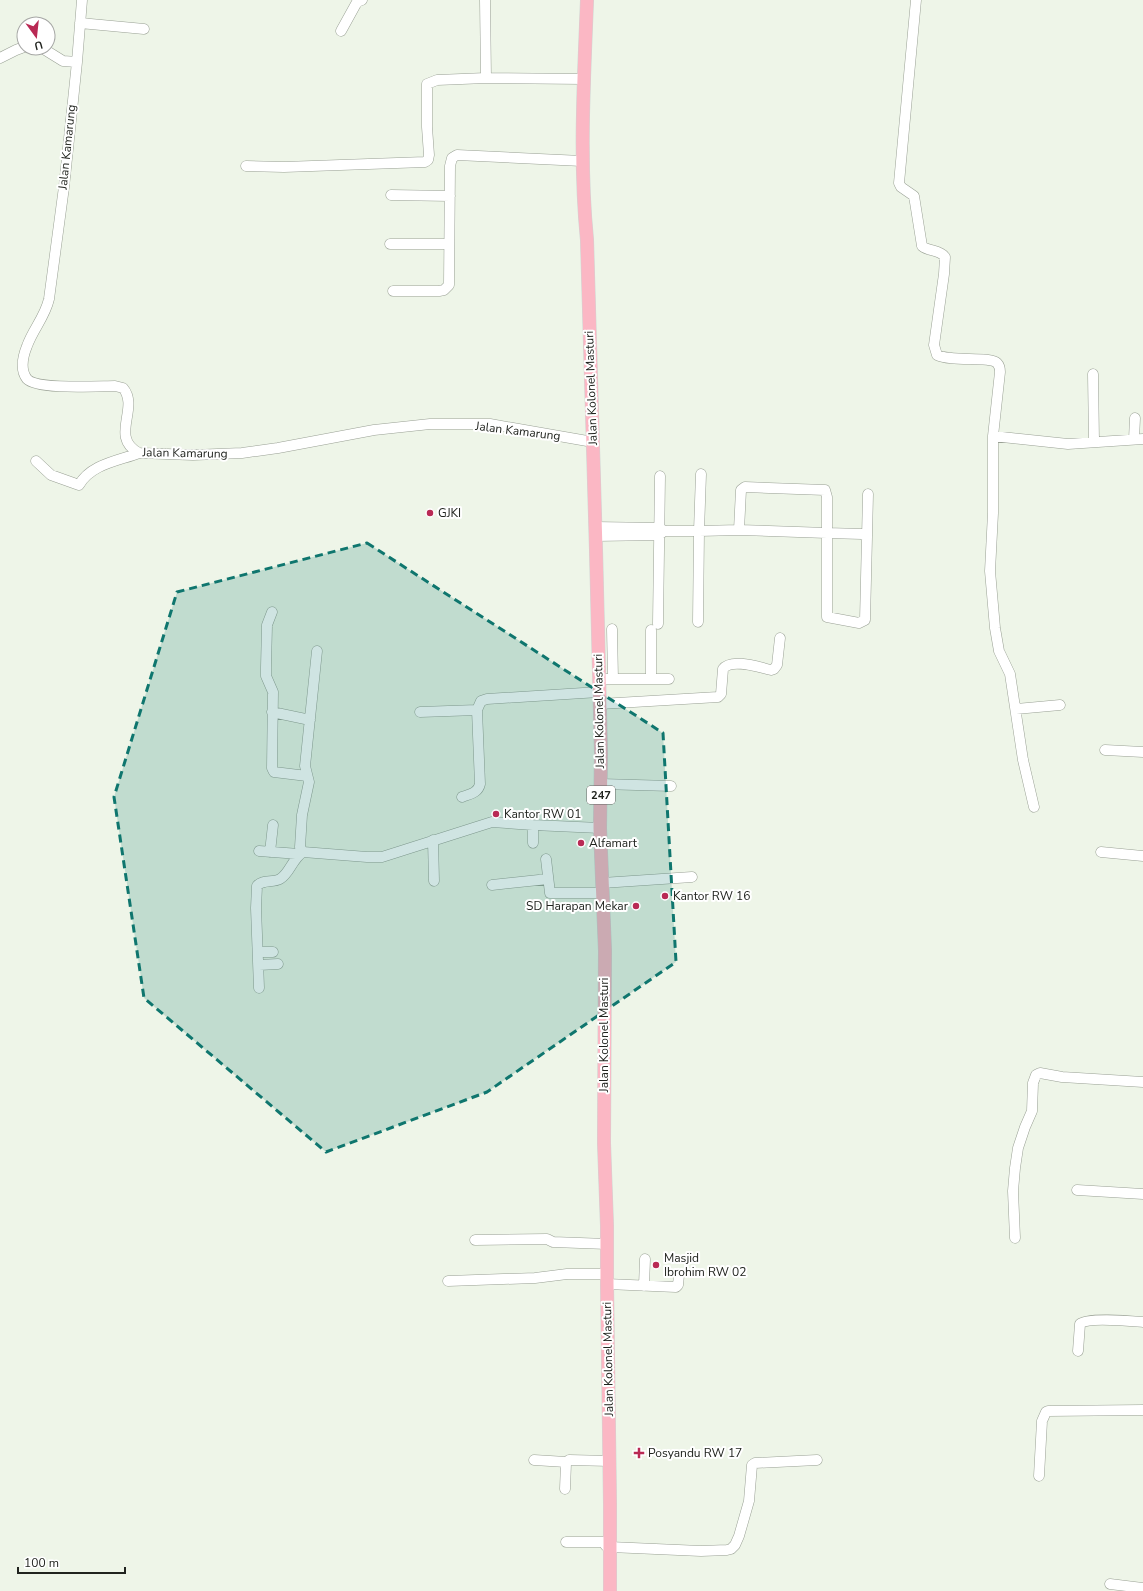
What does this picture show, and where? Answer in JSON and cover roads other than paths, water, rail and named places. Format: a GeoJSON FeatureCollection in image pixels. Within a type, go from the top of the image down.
{"type":"FeatureCollection","features":[{"type":"Feature","properties":{"kind":"main road","name":"Jalan Kolonel Masturi"},"geometry":{"type":"LineString","coordinates":[[586,0],[582,162],[583,203],[587,240],[599,675],[601,784],[600,828],[604,951],[604,1143],[610,1461],[610,1591]]}},
{"type":"Feature","properties":{"kind":"street","name":"Jalan Kamarung"},"geometry":{"type":"LineString","coordinates":[[82,0],[64,187],[49,299],[44,316],[28,344],[23,364],[27,378],[37,384],[52,386],[115,386],[124,388],[128,395],[129,403],[125,424],[126,439],[131,449],[139,453],[192,456],[242,453],[278,448],[374,430],[430,424],[490,424],[593,442]]}},
{"type":"Feature","properties":{"kind":"street"},"geometry":{"type":"LineString","coordinates":[[340,31],[357,2],[362,0]]}},
{"type":"Feature","properties":{"kind":"street"},"geometry":{"type":"LineString","coordinates":[[485,0],[486,78]]}},
{"type":"Feature","properties":{"kind":"street"},"geometry":{"type":"LineString","coordinates":[[916,0],[899,183],[901,187],[914,196],[922,246],[939,252],[945,257],[934,345],[937,354],[941,357],[953,359],[988,360],[996,362],[1000,372],[993,436],[993,513],[990,571],[999,651],[1010,674],[1024,760],[1034,807]]}},
{"type":"Feature","properties":{"kind":"street"},"geometry":{"type":"LineString","coordinates":[[80,23],[144,29]]}},
{"type":"Feature","properties":{"kind":"street"},"geometry":{"type":"LineString","coordinates":[[0,58],[16,50]]}},
{"type":"Feature","properties":{"kind":"street"},"geometry":{"type":"LineString","coordinates":[[55,56],[63,61],[77,62]]}},
{"type":"Feature","properties":{"kind":"street"},"geometry":{"type":"LineString","coordinates":[[246,166],[284,167],[425,162],[428,160],[429,155],[426,112],[427,84],[437,80],[486,78],[584,79]]}},
{"type":"Feature","properties":{"kind":"street"},"geometry":{"type":"LineString","coordinates":[[393,291],[440,291],[449,285],[448,244],[450,160],[452,158],[457,155],[582,162]]}},
{"type":"Feature","properties":{"kind":"street"},"geometry":{"type":"LineString","coordinates":[[391,195],[450,196]]}},
{"type":"Feature","properties":{"kind":"street"},"geometry":{"type":"LineString","coordinates":[[390,244],[448,244]]}},
{"type":"Feature","properties":{"kind":"street"},"geometry":{"type":"LineString","coordinates":[[1093,374],[1094,442]]}},
{"type":"Feature","properties":{"kind":"street"},"geometry":{"type":"LineString","coordinates":[[993,436],[1058,444],[1138,439],[1135,418]]}},
{"type":"Feature","properties":{"kind":"street"},"geometry":{"type":"LineString","coordinates":[[36,461],[51,475],[79,485],[95,468],[139,453]]}},
{"type":"Feature","properties":{"kind":"street"},"geometry":{"type":"LineString","coordinates":[[698,622],[701,474]]}},
{"type":"Feature","properties":{"kind":"street"},"geometry":{"type":"LineString","coordinates":[[651,679],[661,531],[660,476]]}},
{"type":"Feature","properties":{"kind":"street"},"geometry":{"type":"LineString","coordinates":[[739,530],[741,490],[743,488],[822,488],[827,492],[827,616],[830,618],[859,623],[864,622],[866,618],[868,494]]}},
{"type":"Feature","properties":{"kind":"street"},"geometry":{"type":"LineString","coordinates":[[595,532],[739,530],[827,532],[862,534],[867,537]]}},
{"type":"Feature","properties":{"kind":"street"},"geometry":{"type":"LineString","coordinates":[[272,612],[267,625],[266,667],[266,676],[273,692],[272,770],[274,772],[307,776]]}},
{"type":"Feature","properties":{"kind":"street"},"geometry":{"type":"LineString","coordinates":[[612,629],[613,675]]}},
{"type":"Feature","properties":{"kind":"street"},"geometry":{"type":"LineString","coordinates":[[462,797],[475,792],[479,789],[480,784],[477,710],[481,701],[487,699],[718,697],[721,694],[723,669],[727,665],[736,663],[771,670],[774,669],[777,665],[780,638]]}},
{"type":"Feature","properties":{"kind":"street"},"geometry":{"type":"LineString","coordinates":[[301,853],[302,816],[309,782],[305,766],[317,651]]}},
{"type":"Feature","properties":{"kind":"street"},"geometry":{"type":"LineString","coordinates":[[599,675],[669,679]]}},
{"type":"Feature","properties":{"kind":"street"},"geometry":{"type":"LineString","coordinates":[[1016,708],[1060,706]]}},
{"type":"Feature","properties":{"kind":"street"},"geometry":{"type":"LineString","coordinates":[[420,712],[477,710]]}},
{"type":"Feature","properties":{"kind":"street"},"geometry":{"type":"LineString","coordinates":[[272,712],[310,720]]}},
{"type":"Feature","properties":{"kind":"street"},"geometry":{"type":"LineString","coordinates":[[1105,750],[1143,752]]}},
{"type":"Feature","properties":{"kind":"street"},"geometry":{"type":"LineString","coordinates":[[601,784],[671,786]]}},
{"type":"Feature","properties":{"kind":"street"},"geometry":{"type":"LineString","coordinates":[[273,825],[264,852],[377,857],[492,822],[533,826],[600,828]]}},
{"type":"Feature","properties":{"kind":"street"},"geometry":{"type":"LineString","coordinates":[[533,826],[533,843]]}},
{"type":"Feature","properties":{"kind":"street"},"geometry":{"type":"LineString","coordinates":[[433,840],[434,881]]}},
{"type":"Feature","properties":{"kind":"street"},"geometry":{"type":"LineString","coordinates":[[1100,852],[1143,856]]}},
{"type":"Feature","properties":{"kind":"street"},"geometry":{"type":"LineString","coordinates":[[260,988],[256,908],[257,886],[261,882],[274,881],[282,878],[293,860],[301,853]]}},
{"type":"Feature","properties":{"kind":"street"},"geometry":{"type":"LineString","coordinates":[[546,858],[550,893],[692,877]]}},
{"type":"Feature","properties":{"kind":"street"},"geometry":{"type":"LineString","coordinates":[[492,884],[548,879]]}},
{"type":"Feature","properties":{"kind":"street"},"geometry":{"type":"LineString","coordinates":[[258,952],[273,952]]}},
{"type":"Feature","properties":{"kind":"street"},"geometry":{"type":"LineString","coordinates":[[259,965],[278,964]]}},
{"type":"Feature","properties":{"kind":"street"},"geometry":{"type":"LineString","coordinates":[[1014,1238],[1013,1191],[1015,1168],[1018,1148],[1032,1111],[1032,1083],[1036,1075],[1040,1073],[1062,1078],[1143,1082]]}},
{"type":"Feature","properties":{"kind":"street"},"geometry":{"type":"LineString","coordinates":[[1077,1190],[1143,1194]]}},
{"type":"Feature","properties":{"kind":"street"},"geometry":{"type":"LineString","coordinates":[[474,1240],[547,1239],[554,1242],[607,1244]]}},
{"type":"Feature","properties":{"kind":"street"},"geometry":{"type":"LineString","coordinates":[[644,1259],[644,1286]]}},
{"type":"Feature","properties":{"kind":"street"},"geometry":{"type":"LineString","coordinates":[[448,1281],[535,1278],[567,1274],[607,1279],[644,1286],[676,1287],[678,1286],[679,1275]]}},
{"type":"Feature","properties":{"kind":"street"},"geometry":{"type":"LineString","coordinates":[[1078,1351],[1080,1324],[1082,1322],[1102,1320],[1143,1322]]}},
{"type":"Feature","properties":{"kind":"street"},"geometry":{"type":"LineString","coordinates":[[1039,1476],[1042,1421],[1046,1412],[1143,1410]]}},
{"type":"Feature","properties":{"kind":"street"},"geometry":{"type":"LineString","coordinates":[[534,1460],[566,1462],[569,1460],[610,1461]]}},
{"type":"Feature","properties":{"kind":"street"},"geometry":{"type":"LineString","coordinates":[[566,1542],[603,1542],[606,1546],[610,1547],[701,1551],[720,1551],[731,1549],[735,1545],[739,1536],[749,1501],[752,1465],[755,1463],[817,1460]]}},
{"type":"Feature","properties":{"kind":"street"},"geometry":{"type":"LineString","coordinates":[[564,1489],[566,1462]]}},
{"type":"Feature","properties":{"kind":"street"},"geometry":{"type":"LineString","coordinates":[[1110,1584],[1143,1588]]}},
{"type":"Feature","properties":{"kind":"place","name":"GJKI"},"geometry":{"type":"Point","coordinates":[430,513]}},
{"type":"Feature","properties":{"kind":"place","name":"Kantor RW 01"},"geometry":{"type":"Point","coordinates":[496,814]}},
{"type":"Feature","properties":{"kind":"place","name":"Alfamart"},"geometry":{"type":"Point","coordinates":[581,843]}},
{"type":"Feature","properties":{"kind":"place","name":"Kantor RW 16"},"geometry":{"type":"Point","coordinates":[665,896]}},
{"type":"Feature","properties":{"kind":"place","name":"SD Harapan Mekar"},"geometry":{"type":"Point","coordinates":[636,906]}},
{"type":"Feature","properties":{"kind":"place","name":"Masjid Ibrohim RW 02"},"geometry":{"type":"Point","coordinates":[656,1265]}},
{"type":"Feature","properties":{"kind":"place","name":"Posyandu RW 17"},"geometry":{"type":"Point","coordinates":[639,1453]}}]}
